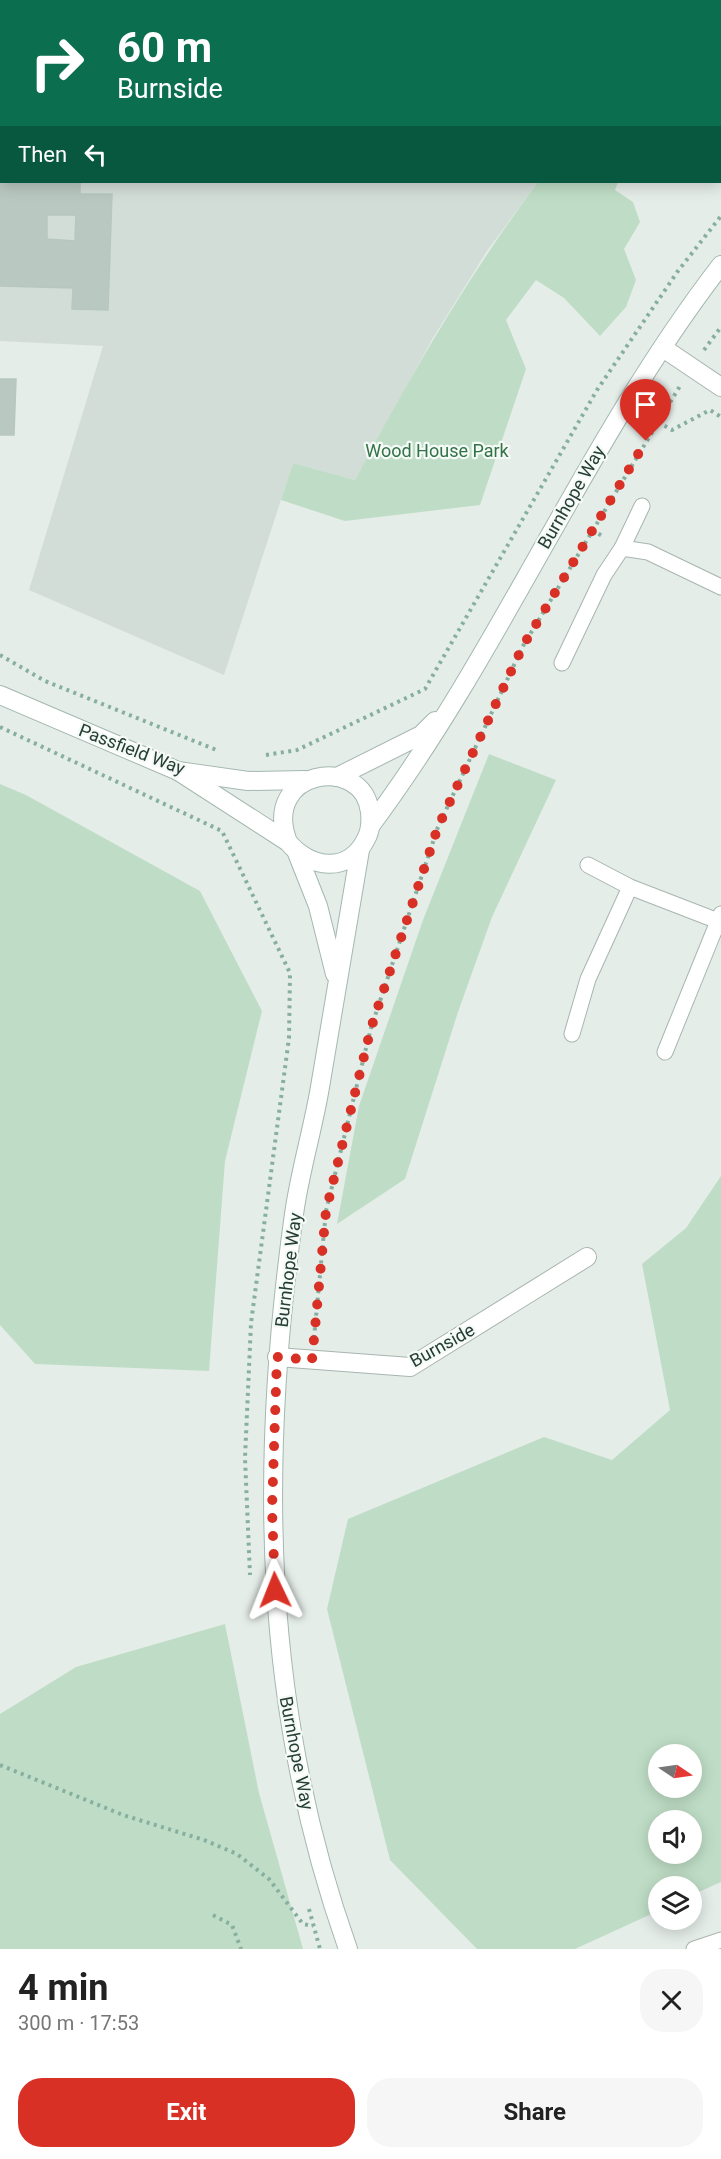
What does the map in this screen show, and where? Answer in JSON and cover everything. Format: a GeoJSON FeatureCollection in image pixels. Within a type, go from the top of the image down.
{"type":"FeatureCollection","features":[{"type":"Feature","properties":{"kind":"main road","name":"Burnhope Way"},"geometry":{"type":"LineString","coordinates":[[371,825],[415,766],[588,465],[663,348],[721,266]]}},
{"type":"Feature","properties":{"kind":"main road"},"geometry":{"type":"LineString","coordinates":[[663,348],[721,387]]}},
{"type":"Feature","properties":{"kind":"main road","name":"Passfield Way"},"geometry":{"type":"LineString","coordinates":[[0,695],[178,771],[248,781],[305,780]]}},
{"type":"Feature","properties":{"kind":"main road","name":"Burnhope Way"},"geometry":{"type":"LineString","coordinates":[[337,777],[422,735],[451,705]]}},
{"type":"Feature","properties":{"kind":"main road"},"geometry":{"type":"LineString","coordinates":[[178,771],[309,861],[322,864],[342,861],[360,850],[371,825],[369,805],[359,789],[337,777],[324,775],[305,780],[294,789],[284,808],[283,829],[293,848]]}},
{"type":"Feature","properties":{"kind":"main road","name":"Burnhope Way"},"geometry":{"type":"LineString","coordinates":[[293,848],[318,906],[337,981]]}},
{"type":"Feature","properties":{"kind":"main road","name":"Burnhope Way"},"geometry":{"type":"LineString","coordinates":[[348,1949],[300,1785],[285,1700],[275,1611],[272,1509],[277,1357],[295,1211],[320,1088],[360,850]]}},
{"type":"Feature","properties":{"kind":"main road","name":"Burnside"},"geometry":{"type":"LineString","coordinates":[[277,1357],[410,1367],[587,1257]]}},
{"type":"Feature","properties":{"kind":"lane"},"geometry":{"type":"LineString","coordinates":[[562,663],[604,575],[622,548],[642,506]]}},
{"type":"Feature","properties":{"kind":"lane"},"geometry":{"type":"LineString","coordinates":[[622,548],[648,552],[721,587]]}},
{"type":"Feature","properties":{"kind":"lane"},"geometry":{"type":"LineString","coordinates":[[588,866],[630,887],[719,918],[665,1052]]}},
{"type":"Feature","properties":{"kind":"lane"},"geometry":{"type":"LineString","coordinates":[[572,1034],[588,979],[630,887]]}},
{"type":"Feature","properties":{"kind":"lane"},"geometry":{"type":"LineString","coordinates":[[694,1949],[721,1940]]}},
{"type":"Feature","properties":{"kind":"path"},"geometry":{"type":"LineString","coordinates":[[259,757],[297,750],[425,689],[597,390],[678,271],[721,216]]}},
{"type":"Feature","properties":{"kind":"path"},"geometry":{"type":"LineString","coordinates":[[312,1360],[326,1211],[371,1028],[438,827],[523,646],[692,367],[721,327]]}},
{"type":"Feature","properties":{"kind":"path"},"geometry":{"type":"LineString","coordinates":[[658,422],[672,430],[710,410],[721,417]]}},
{"type":"Feature","properties":{"kind":"path"},"geometry":{"type":"LineString","coordinates":[[0,655],[45,681],[225,754]]}},
{"type":"Feature","properties":{"kind":"path"},"geometry":{"type":"LineString","coordinates":[[0,727],[222,831]]}},
{"type":"Feature","properties":{"kind":"path"},"geometry":{"type":"LineString","coordinates":[[0,1765],[123,1815],[204,1840],[237,1854],[269,1879],[303,1924],[313,1926],[320,1949]]}},
{"type":"Feature","properties":{"kind":"path"},"geometry":{"type":"LineString","coordinates":[[213,1915],[232,1925],[241,1949]]}},
{"type":"Feature","properties":{"kind":"shaded area"},"geometry":{"type":"Polygon","coordinates":[[[0,183],[537,183],[487,251],[433,338],[355,480],[293,463],[224,675],[29,590],[103,346],[0,341],[0,183]]]}},
{"type":"Feature","properties":{"kind":"green space","name":"Wood House Park"},"geometry":{"type":"Polygon","coordinates":[[[537,183],[618,183],[615,190],[633,202],[640,222],[624,249],[636,280],[626,307],[600,336],[564,298],[536,280],[506,320],[526,369],[480,505],[345,521],[281,500],[293,463],[355,480],[441,327],[537,183]]]}},
{"type":"Feature","properties":{"kind":"green space"},"geometry":{"type":"Polygon","coordinates":[[[489,754],[556,780],[492,917],[458,1012],[405,1179],[337,1224],[359,1106],[423,920],[489,754]]]}},
{"type":"Feature","properties":{"kind":"green space"},"geometry":{"type":"Polygon","coordinates":[[[0,784],[26,795],[200,891],[262,1011],[225,1161],[209,1371],[35,1364],[0,1325],[0,784]]]}},
{"type":"Feature","properties":{"kind":"green space"},"geometry":{"type":"Polygon","coordinates":[[[721,1176],[721,1882],[702,1891],[702,1876],[648,1876],[648,1916],[575,1949],[477,1949],[390,1860],[327,1609],[348,1519],[544,1437],[612,1460],[670,1410],[642,1264],[686,1228],[721,1176]]]}},
{"type":"Feature","properties":{"kind":"green space"},"geometry":{"type":"Polygon","coordinates":[[[225,1624],[259,1793],[303,1949],[0,1949],[0,1714],[76,1667],[225,1624]]]}},
{"type":"Feature","properties":{"kind":"building"},"geometry":{"type":"Polygon","coordinates":[[[0,183],[80,183],[80,194],[112,194],[108,310],[72,309],[73,288],[0,286],[0,183]],[[47,215],[47,239],[75,241],[76,215],[47,215]]]}},
{"type":"Feature","properties":{"kind":"building"},"geometry":{"type":"Polygon","coordinates":[[[0,379],[16,379],[14,435],[0,435],[0,379]]]}},
{"type":"Feature","properties":{"kind":"route"},"geometry":{"type":"LineString","coordinates":[[275,1590],[272,1509],[277,1357],[312,1360],[326,1211],[371,1028],[438,827],[523,646],[646,441]]}}]}
